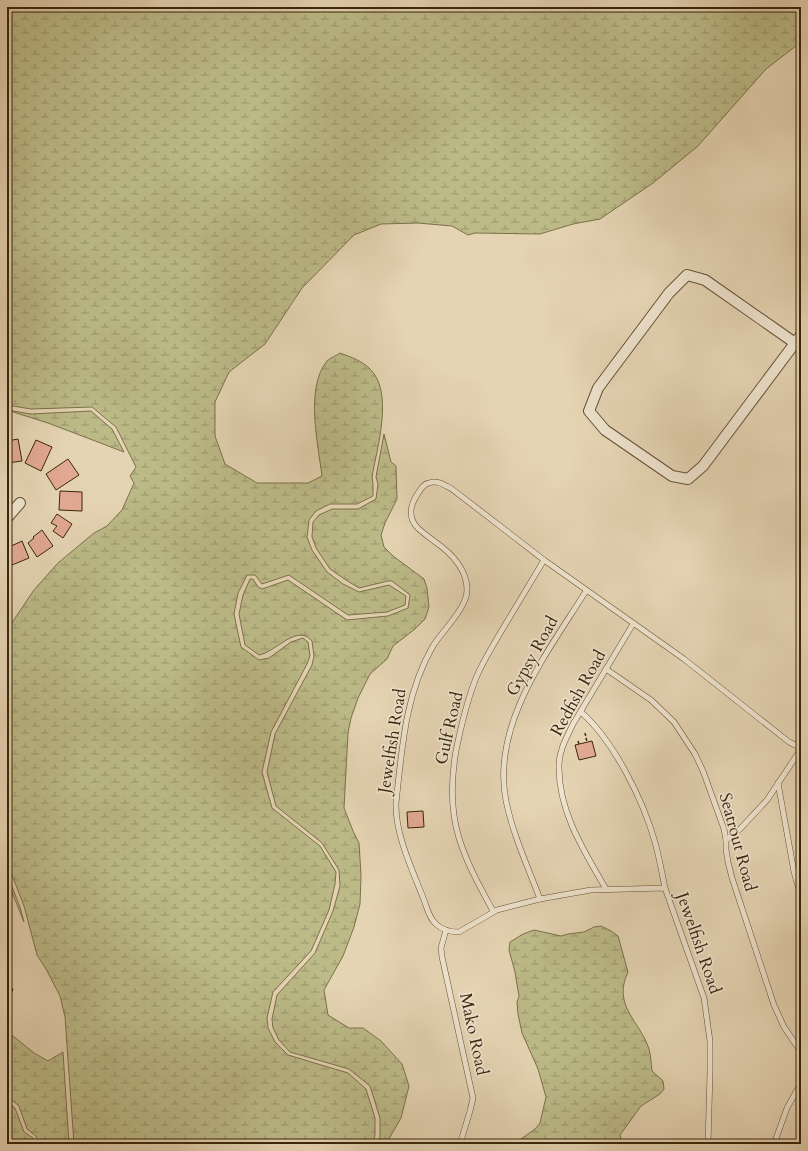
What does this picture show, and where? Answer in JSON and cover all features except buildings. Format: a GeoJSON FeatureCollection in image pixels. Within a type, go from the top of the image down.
{"type":"FeatureCollection","features":[{"type":"Feature","properties":{"kind":"street"},"geometry":{"type":"LineString","coordinates":[[687,275],[705,280],[798,339],[703,466],[688,479],[672,476],[605,430],[590,411],[598,388],[669,293],[687,275]]}},
{"type":"Feature","properties":{"kind":"street"},"geometry":{"type":"LineString","coordinates":[[7,518],[20,503]]}},
{"type":"Feature","properties":{"kind":"lane","name":"Jewelfish Road"},"geometry":{"type":"LineString","coordinates":[[708,1144],[710,1110],[710,1042],[704,998],[665,888],[591,890],[540,899],[493,911],[459,932],[446,930],[435,924],[429,914],[415,878],[399,829],[396,803],[407,718],[414,688],[432,647],[440,634],[460,609],[466,596],[467,588],[461,569],[452,556],[416,526],[411,516],[412,501],[422,487],[427,483],[440,482],[452,489],[586,591],[684,659],[789,742],[801,748]]}},
{"type":"Feature","properties":{"kind":"lane","name":"Gulf Road"},"geometry":{"type":"LineString","coordinates":[[493,911],[474,877],[458,836],[452,801],[455,758],[462,722],[477,677],[509,618],[544,560]]}},
{"type":"Feature","properties":{"kind":"lane","name":"Gypsy Road"},"geometry":{"type":"LineString","coordinates":[[540,899],[523,854],[506,801],[504,782],[505,756],[517,714],[527,688],[542,660],[586,591]]}},
{"type":"Feature","properties":{"kind":"lane","name":"Redfish Road"},"geometry":{"type":"LineString","coordinates":[[606,889],[574,831],[569,818],[562,792],[559,765],[566,739],[634,624]]}},
{"type":"Feature","properties":{"kind":"lane","name":"Seatrout Road"},"geometry":{"type":"LineString","coordinates":[[606,669],[651,700],[674,722],[695,754],[714,798],[726,840],[726,850],[732,878],[774,1005],[784,1027],[801,1052]]}},
{"type":"Feature","properties":{"kind":"lane"},"geometry":{"type":"LineString","coordinates":[[581,712],[597,728],[614,754],[639,800],[655,842],[665,888]]}},
{"type":"Feature","properties":{"kind":"lane"},"geometry":{"type":"LineString","coordinates":[[726,840],[740,829],[767,800],[801,748]]}},
{"type":"Feature","properties":{"kind":"lane"},"geometry":{"type":"LineString","coordinates":[[778,783],[794,872],[801,896]]}},
{"type":"Feature","properties":{"kind":"lane","name":"Mako Road"},"geometry":{"type":"LineString","coordinates":[[446,930],[441,948],[442,957],[473,1098],[460,1144]]}},
{"type":"Feature","properties":{"kind":"lane"},"geometry":{"type":"LineString","coordinates":[[774,1144],[787,1108],[801,1083]]}},
{"type":"Feature","properties":{"kind":"path"},"geometry":{"type":"LineString","coordinates":[[585,733],[587,742]]}},
{"type":"Feature","properties":{"kind":"green space"},"geometry":{"type":"Polygon","coordinates":[[[7,7],[801,7],[801,42],[766,69],[698,146],[653,183],[600,219],[573,224],[540,234],[475,233],[468,235],[452,226],[418,223],[381,224],[354,235],[302,288],[265,344],[229,372],[215,402],[215,436],[225,464],[257,483],[308,483],[322,476],[316,433],[315,401],[316,386],[320,372],[327,361],[340,353],[360,361],[370,369],[377,379],[381,392],[382,421],[372,477],[373,496],[357,504],[330,504],[316,511],[309,520],[307,537],[312,550],[327,572],[343,584],[359,592],[389,585],[406,596],[405,605],[387,612],[348,615],[289,575],[262,584],[255,575],[247,575],[238,593],[234,614],[241,647],[259,660],[269,658],[291,642],[303,638],[308,642],[310,656],[271,732],[262,772],[272,808],[320,846],[336,872],[329,910],[311,951],[273,992],[267,1018],[268,1028],[275,1042],[288,1055],[348,1073],[366,1089],[375,1118],[375,1135],[373,1144],[74,1144],[65,1017],[60,996],[37,955],[24,906],[7,862],[7,630],[34,590],[58,563],[94,533],[107,526],[122,510],[134,483],[130,476],[136,467],[116,427],[92,407],[31,409],[7,405],[7,7]]]}},
{"type":"Feature","properties":{"kind":"green space"},"geometry":{"type":"Polygon","coordinates":[[[7,410],[31,414],[91,411],[112,429],[124,452],[48,423],[7,410]]]}},
{"type":"Feature","properties":{"kind":"green space"},"geometry":{"type":"Polygon","coordinates":[[[384,434],[391,462],[396,466],[397,499],[385,523],[381,535],[384,547],[393,556],[424,579],[427,588],[429,607],[425,619],[393,646],[387,659],[370,674],[358,698],[351,718],[348,733],[344,808],[359,843],[361,875],[360,904],[354,927],[343,956],[324,990],[328,1015],[349,1028],[363,1028],[381,1041],[402,1064],[409,1086],[401,1118],[386,1144],[378,1144],[380,1137],[380,1118],[370,1086],[349,1069],[290,1052],[279,1040],[273,1028],[272,1019],[277,995],[315,953],[333,911],[340,886],[339,870],[322,843],[276,806],[267,772],[275,734],[312,665],[314,656],[312,641],[306,636],[300,635],[286,640],[266,653],[259,655],[245,645],[239,614],[243,595],[250,579],[253,579],[258,587],[262,589],[288,580],[347,620],[388,616],[408,608],[410,595],[392,581],[359,588],[330,569],[316,548],[312,537],[313,522],[319,515],[332,509],[358,509],[376,499],[378,484],[376,477],[384,434]]]}},
{"type":"Feature","properties":{"kind":"green space"},"geometry":{"type":"Polygon","coordinates":[[[7,874],[20,907],[24,922],[7,880],[7,874]]]}},
{"type":"Feature","properties":{"kind":"green space"},"geometry":{"type":"Polygon","coordinates":[[[601,926],[618,936],[628,972],[624,984],[623,994],[625,1004],[645,1039],[651,1057],[652,1071],[663,1081],[664,1089],[660,1094],[641,1106],[620,1135],[622,1144],[514,1144],[535,1129],[540,1123],[546,1097],[538,1069],[522,1033],[517,1002],[519,996],[509,950],[510,942],[523,934],[534,930],[561,936],[584,932],[594,927],[601,926]]]}},
{"type":"Feature","properties":{"kind":"green space"},"geometry":{"type":"Polygon","coordinates":[[[7,1034],[13,1036],[34,1053],[48,1061],[63,1052],[69,1144],[38,1144],[36,1136],[27,1129],[19,1106],[7,1096],[7,1034]]]}},
{"type":"Feature","properties":{"kind":"green space"},"geometry":{"type":"Polygon","coordinates":[[[7,1102],[15,1108],[24,1132],[33,1138],[34,1144],[7,1144],[7,1102]]]}}]}
